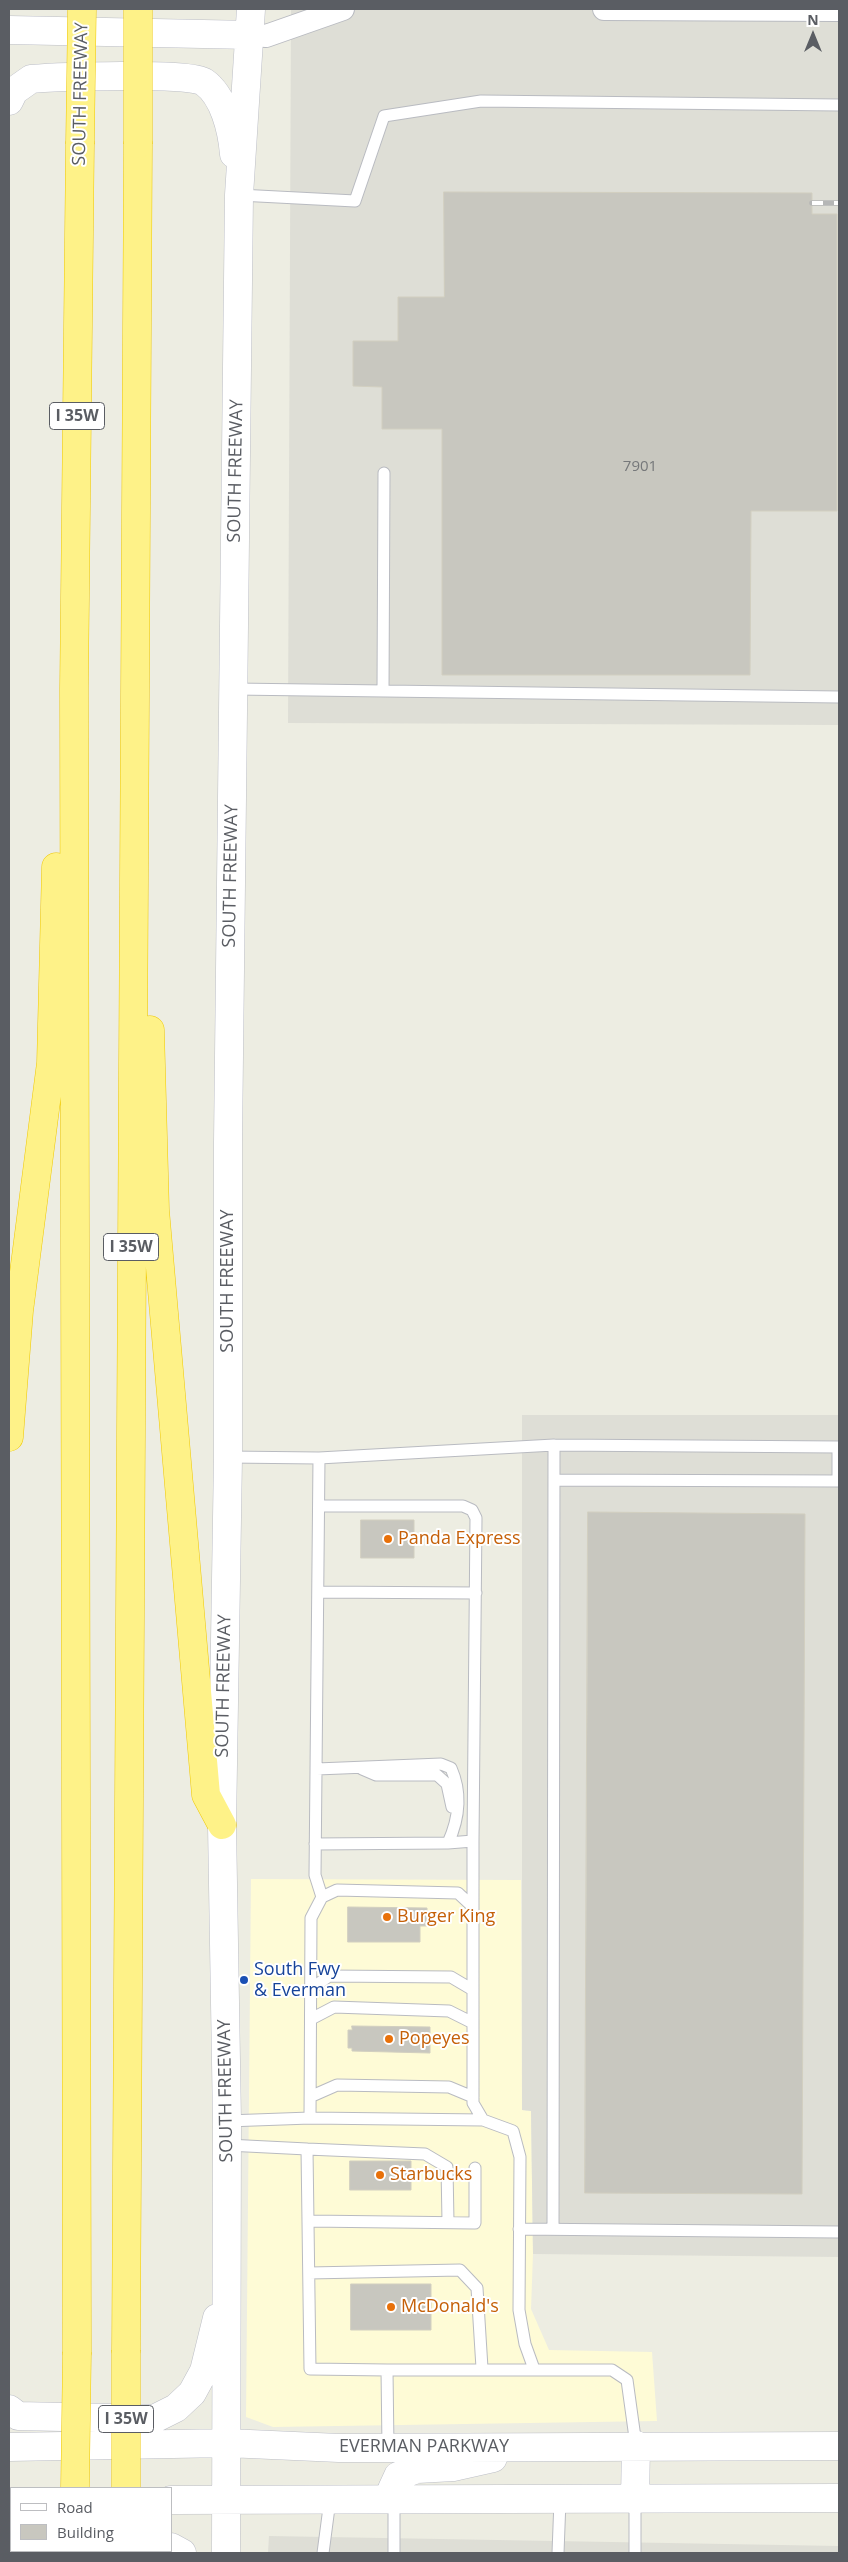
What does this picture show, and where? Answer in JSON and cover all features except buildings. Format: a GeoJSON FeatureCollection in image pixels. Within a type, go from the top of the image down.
{"type":"FeatureCollection","features":[{"type":"Feature","properties":{"kind":"highway","name":"SOUTH FREEWAY"},"geometry":{"type":"LineString","coordinates":[[75,2487],[77,2352],[74,688],[82,9]]}},
{"type":"Feature","properties":{"kind":"highway","name":"I 35W"},"geometry":{"type":"LineString","coordinates":[[126,2487],[132,904],[138,9]]}},
{"type":"Feature","properties":{"kind":"highway"},"geometry":{"type":"LineString","coordinates":[[9,1437],[19,1311],[51,1063],[59,730],[74,688]]}},
{"type":"Feature","properties":{"kind":"highway"},"geometry":{"type":"LineString","coordinates":[[132,904],[148,968],[155,1210],[206,1795],[222,1825]]}},
{"type":"Feature","properties":{"kind":"main road","name":"SOUTH FREEWAY"},"geometry":{"type":"LineString","coordinates":[[226,2553],[227,2133],[222,1825],[228,1457],[233,688],[239,195],[252,36],[252,9]]}},
{"type":"Feature","properties":{"kind":"main road"},"geometry":{"type":"LineString","coordinates":[[9,30],[252,36]]}},
{"type":"Feature","properties":{"kind":"main road"},"geometry":{"type":"LineString","coordinates":[[9,101],[14,91],[31,79],[169,76],[202,80],[215,92],[232,134],[239,195]]}},
{"type":"Feature","properties":{"kind":"main road"},"geometry":{"type":"LineString","coordinates":[[9,2409],[18,2416],[154,2420],[176,2408],[192,2393],[204,2371],[227,2279]]}},
{"type":"Feature","properties":{"kind":"main road","name":"EVERMAN PARKWAY"},"geometry":{"type":"LineString","coordinates":[[9,2447],[227,2443],[339,2448],[636,2445],[839,2446]]}},
{"type":"Feature","properties":{"kind":"main road"},"geometry":{"type":"LineString","coordinates":[[635,2500],[636,2445]]}},
{"type":"Feature","properties":{"kind":"main road"},"geometry":{"type":"LineString","coordinates":[[394,2500],[392,2489],[398,2476],[417,2469],[453,2467],[486,2461],[514,2447]]}},
{"type":"Feature","properties":{"kind":"main road"},"geometry":{"type":"LineString","coordinates":[[172,2500],[839,2498]]}},
{"type":"Feature","properties":{"kind":"street"},"geometry":{"type":"LineString","coordinates":[[252,36],[266,36],[343,9]]}},
{"type":"Feature","properties":{"kind":"street"},"geometry":{"type":"LineString","coordinates":[[604,9],[839,10]]}},
{"type":"Feature","properties":{"kind":"lane"},"geometry":{"type":"LineString","coordinates":[[239,195],[355,201],[384,116],[482,101],[839,105]]}},
{"type":"Feature","properties":{"kind":"lane"},"geometry":{"type":"LineString","coordinates":[[382,691],[384,473]]}},
{"type":"Feature","properties":{"kind":"lane"},"geometry":{"type":"LineString","coordinates":[[233,688],[839,697]]}},
{"type":"Feature","properties":{"kind":"lane"},"geometry":{"type":"LineString","coordinates":[[228,1457],[318,1458],[554,1445],[839,1447],[838,1481],[554,1480]]}},
{"type":"Feature","properties":{"kind":"lane"},"geometry":{"type":"LineString","coordinates":[[553,2229],[554,1445]]}},
{"type":"Feature","properties":{"kind":"lane"},"geometry":{"type":"LineString","coordinates":[[318,1458],[315,1875],[322,1897]]}},
{"type":"Feature","properties":{"kind":"lane"},"geometry":{"type":"LineString","coordinates":[[318,1506],[463,1506],[472,1510],[476,1518],[473,2103],[483,2120]]}},
{"type":"Feature","properties":{"kind":"lane"},"geometry":{"type":"LineString","coordinates":[[318,1592],[476,1593]]}},
{"type":"Feature","properties":{"kind":"lane"},"geometry":{"type":"LineString","coordinates":[[317,1769],[441,1764],[451,1768],[457,1782],[455,1826],[448,1843]]}},
{"type":"Feature","properties":{"kind":"lane"},"geometry":{"type":"LineString","coordinates":[[316,1844],[448,1843],[473,1841]]}},
{"type":"Feature","properties":{"kind":"lane"},"geometry":{"type":"LineString","coordinates":[[310,2118],[312,2096],[311,1918],[322,1897],[337,1890],[458,1893],[473,1907]]}},
{"type":"Feature","properties":{"kind":"lane"},"geometry":{"type":"LineString","coordinates":[[311,1989],[329,1976],[423,1976],[451,1977],[474,1990]]}},
{"type":"Feature","properties":{"kind":"lane"},"geometry":{"type":"LineString","coordinates":[[311,2019],[334,2008],[382,2009],[449,2011],[474,2023]]}},
{"type":"Feature","properties":{"kind":"lane"},"geometry":{"type":"LineString","coordinates":[[312,2096],[337,2085],[449,2087],[473,2097]]}},
{"type":"Feature","properties":{"kind":"lane"},"geometry":{"type":"LineString","coordinates":[[227,2133],[310,2118],[483,2120],[513,2131],[520,2157],[520,2310],[525,2344],[534,2369]]}},
{"type":"Feature","properties":{"kind":"lane"},"geometry":{"type":"LineString","coordinates":[[227,2133],[308,2149],[337,2152],[425,2154],[446,2167],[448,2222]]}},
{"type":"Feature","properties":{"kind":"lane"},"geometry":{"type":"LineString","coordinates":[[308,2149],[310,2369],[482,2368],[612,2370],[627,2380],[636,2445]]}},
{"type":"Feature","properties":{"kind":"lane"},"geometry":{"type":"LineString","coordinates":[[308,2221],[475,2223],[475,2168]]}},
{"type":"Feature","properties":{"kind":"lane"},"geometry":{"type":"LineString","coordinates":[[519,2228],[839,2232]]}},
{"type":"Feature","properties":{"kind":"lane"},"geometry":{"type":"LineString","coordinates":[[309,2273],[460,2270],[477,2288],[482,2368]]}},
{"type":"Feature","properties":{"kind":"lane"},"geometry":{"type":"LineString","coordinates":[[387,2370],[388,2448]]}},
{"type":"Feature","properties":{"kind":"lane"},"geometry":{"type":"LineString","coordinates":[[323,2553],[330,2500]]}},
{"type":"Feature","properties":{"kind":"lane"},"geometry":{"type":"LineString","coordinates":[[394,2500],[394,2553]]}},
{"type":"Feature","properties":{"kind":"lane"},"geometry":{"type":"LineString","coordinates":[[558,2553],[560,2500]]}},
{"type":"Feature","properties":{"kind":"lane"},"geometry":{"type":"LineString","coordinates":[[635,2500],[635,2553]]}},
{"type":"Feature","properties":{"kind":"shaded area"},"geometry":{"type":"Polygon","coordinates":[[[291,9],[839,9],[839,725],[288,723],[291,9]]]}},
{"type":"Feature","properties":{"kind":"shaded area"},"geometry":{"type":"Polygon","coordinates":[[[522,1415],[839,1415],[839,2257],[533,2254],[531,2111],[522,2110],[522,1415]]]}},
{"type":"Feature","properties":{"kind":"shaded area"},"geometry":{"type":"Polygon","coordinates":[[[251,1879],[521,1880],[522,2110],[531,2111],[533,2254],[531,2309],[549,2350],[652,2352],[657,2421],[273,2427],[246,2417],[251,1879]]]}},
{"type":"Feature","properties":{"kind":"shaded area"},"geometry":{"type":"Polygon","coordinates":[[[269,2536],[839,2546],[839,2553],[268,2553],[269,2536]]]}},
{"type":"Feature","properties":{"kind":"railway"},"geometry":{"type":"LineString","coordinates":[[812,203],[839,203]]}},
{"type":"Feature","properties":{"kind":"place","name":"Panda Express"},"geometry":{"type":"Point","coordinates":[388,1539]}},
{"type":"Feature","properties":{"kind":"place","name":"Burger King"},"geometry":{"type":"Point","coordinates":[387,1917]}},
{"type":"Feature","properties":{"kind":"place","name":"South Fwy & Everman"},"geometry":{"type":"Point","coordinates":[244,1980]}},
{"type":"Feature","properties":{"kind":"place","name":"Popeyes"},"geometry":{"type":"Point","coordinates":[389,2039]}},
{"type":"Feature","properties":{"kind":"place","name":"Starbucks"},"geometry":{"type":"Point","coordinates":[380,2175]}},
{"type":"Feature","properties":{"kind":"place","name":"McDonald's"},"geometry":{"type":"Point","coordinates":[391,2307]}}]}
